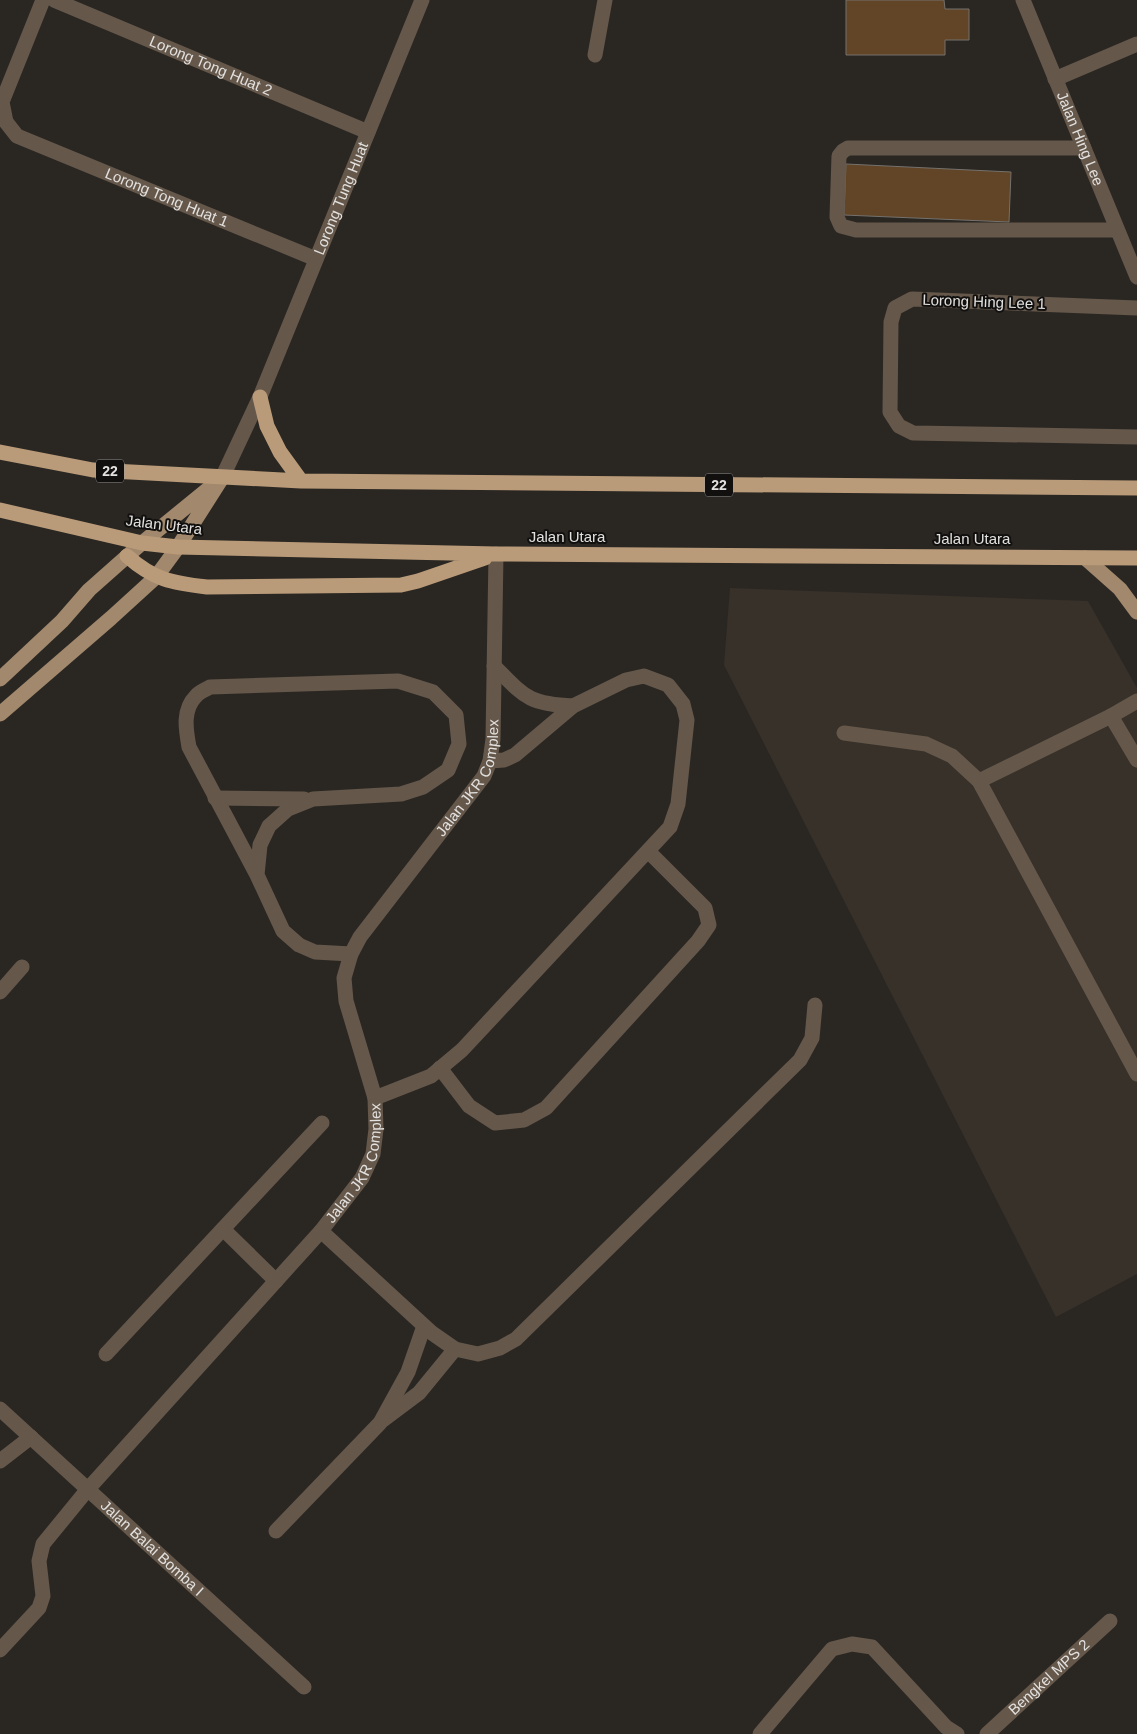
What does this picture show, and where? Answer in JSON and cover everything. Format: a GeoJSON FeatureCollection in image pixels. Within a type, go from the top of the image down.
{"type":"FeatureCollection","features":[{"type":"Feature","properties":{"kind":"highway"},"geometry":{"type":"LineString","coordinates":[[260,397],[267,426],[280,452],[301,481]]}},
{"type":"Feature","properties":{"kind":"highway","name":"22"},"geometry":{"type":"LineString","coordinates":[[0,452],[93,470],[301,481],[1137,488]]}},
{"type":"Feature","properties":{"kind":"highway","name":"Jalan Utara"},"geometry":{"type":"LineString","coordinates":[[0,510],[142,542],[178,548],[496,554],[1137,558]]}},
{"type":"Feature","properties":{"kind":"highway"},"geometry":{"type":"LineString","coordinates":[[127,556],[139,567],[156,577],[207,587],[401,584],[418,581],[496,554]]}},
{"type":"Feature","properties":{"kind":"main road"},"geometry":{"type":"LineString","coordinates":[[0,679],[62,621],[89,590],[142,542],[222,478]]}},
{"type":"Feature","properties":{"kind":"main road"},"geometry":{"type":"LineString","coordinates":[[0,714],[156,577],[178,548],[222,478]]}},
{"type":"Feature","properties":{"kind":"main road"},"geometry":{"type":"LineString","coordinates":[[1085,558],[1120,589],[1137,612]]}},
{"type":"Feature","properties":{"kind":"street","name":"Lorong Tong Huat 1"},"geometry":{"type":"LineString","coordinates":[[43,0],[2,102],[6,122],[18,136],[316,260]]}},
{"type":"Feature","properties":{"kind":"street","name":"Lorong Tong Huat 2"},"geometry":{"type":"LineString","coordinates":[[54,0],[368,132]]}},
{"type":"Feature","properties":{"kind":"street","name":"Lorong Tung Huat"},"geometry":{"type":"LineString","coordinates":[[222,478],[260,397],[422,0]]}},
{"type":"Feature","properties":{"kind":"street"},"geometry":{"type":"LineString","coordinates":[[595,55],[605,0]]}},
{"type":"Feature","properties":{"kind":"street","name":"Jalan Hing Lee"},"geometry":{"type":"LineString","coordinates":[[1023,0],[1137,277]]}},
{"type":"Feature","properties":{"kind":"street"},"geometry":{"type":"LineString","coordinates":[[1055,79],[1137,44]]}},
{"type":"Feature","properties":{"kind":"street"},"geometry":{"type":"LineString","coordinates":[[1084,148],[848,148],[843,150],[839,156],[837,218],[841,226],[856,230],[1117,230]]}},
{"type":"Feature","properties":{"kind":"street","name":"Lorong Hing Lee 1"},"geometry":{"type":"LineString","coordinates":[[1137,308],[912,299],[895,308],[891,322],[890,412],[899,426],[913,433],[1137,437]]}},
{"type":"Feature","properties":{"kind":"street","name":"Jalan JKR Complex"},"geometry":{"type":"LineString","coordinates":[[0,1650],[39,1608],[43,1596],[38,1561],[43,1544],[88,1489],[321,1231],[362,1178],[373,1154],[376,1129],[375,1098],[346,1001],[344,978],[351,954],[360,938],[484,776],[490,761],[493,739],[496,554]]}},
{"type":"Feature","properties":{"kind":"street"},"geometry":{"type":"LineString","coordinates":[[494,666],[531,700],[548,705],[573,706]]}},
{"type":"Feature","properties":{"kind":"street"},"geometry":{"type":"LineString","coordinates":[[375,1098],[431,1076],[462,1050],[670,827],[678,804],[687,720],[683,704],[668,685],[644,676],[626,680],[573,706],[515,755],[504,760],[490,761]]}},
{"type":"Feature","properties":{"kind":"street"},"geometry":{"type":"LineString","coordinates":[[215,798],[313,799],[401,794],[424,787],[448,770],[459,744],[456,715],[433,692],[398,681],[210,687],[196,696],[187,710],[186,730],[189,747],[215,798],[257,875],[283,931],[299,945],[315,952],[351,954]]}},
{"type":"Feature","properties":{"kind":"street"},"geometry":{"type":"LineString","coordinates":[[979,781],[1137,702]]}},
{"type":"Feature","properties":{"kind":"street"},"geometry":{"type":"LineString","coordinates":[[1111,716],[1137,760]]}},
{"type":"Feature","properties":{"kind":"street"},"geometry":{"type":"LineString","coordinates":[[844,733],[926,744],[952,756],[979,781],[1137,1074]]}},
{"type":"Feature","properties":{"kind":"street"},"geometry":{"type":"LineString","coordinates":[[257,875],[260,845],[269,826],[288,809],[313,799]]}},
{"type":"Feature","properties":{"kind":"street"},"geometry":{"type":"LineString","coordinates":[[440,1068],[469,1106],[494,1123],[524,1120],[546,1108],[698,941],[709,925],[705,908],[648,851]]}},
{"type":"Feature","properties":{"kind":"street"},"geometry":{"type":"LineString","coordinates":[[0,992],[22,967]]}},
{"type":"Feature","properties":{"kind":"street"},"geometry":{"type":"LineString","coordinates":[[321,1231],[424,1326],[455,1349],[478,1354],[500,1348],[516,1339],[800,1060],[812,1038],[815,1005]]}},
{"type":"Feature","properties":{"kind":"street"},"geometry":{"type":"LineString","coordinates":[[106,1354],[322,1123]]}},
{"type":"Feature","properties":{"kind":"street"},"geometry":{"type":"LineString","coordinates":[[223,1229],[276,1281]]}},
{"type":"Feature","properties":{"kind":"street"},"geometry":{"type":"LineString","coordinates":[[380,1423],[408,1372],[424,1326]]}},
{"type":"Feature","properties":{"kind":"street"},"geometry":{"type":"LineString","coordinates":[[276,1531],[380,1423],[419,1394],[455,1349]]}},
{"type":"Feature","properties":{"kind":"street","name":"Jalan Balai Bomba I"},"geometry":{"type":"LineString","coordinates":[[0,1409],[304,1687]]}},
{"type":"Feature","properties":{"kind":"street"},"geometry":{"type":"LineString","coordinates":[[0,1461],[31,1437]]}},
{"type":"Feature","properties":{"kind":"street","name":"Bengkel MPS 2"},"geometry":{"type":"LineString","coordinates":[[987,1734],[1110,1622]]}},
{"type":"Feature","properties":{"kind":"street"},"geometry":{"type":"LineString","coordinates":[[760,1734],[832,1650],[852,1644],[872,1646],[946,1727],[957,1734]]}},
{"type":"Feature","properties":{"kind":"shaded area"},"geometry":{"type":"Polygon","coordinates":[[[730,588],[1088,601],[1137,688],[1137,1274],[1056,1317],[724,665],[730,588]]]}},
{"type":"Feature","properties":{"kind":"building"},"geometry":{"type":"Polygon","coordinates":[[[846,0],[944,0],[945,9],[969,9],[969,40],[945,40],[945,55],[846,55],[846,0]]]}},
{"type":"Feature","properties":{"kind":"building"},"geometry":{"type":"Polygon","coordinates":[[[846,164],[1011,172],[1009,222],[844,215],[846,164]]]}}]}
